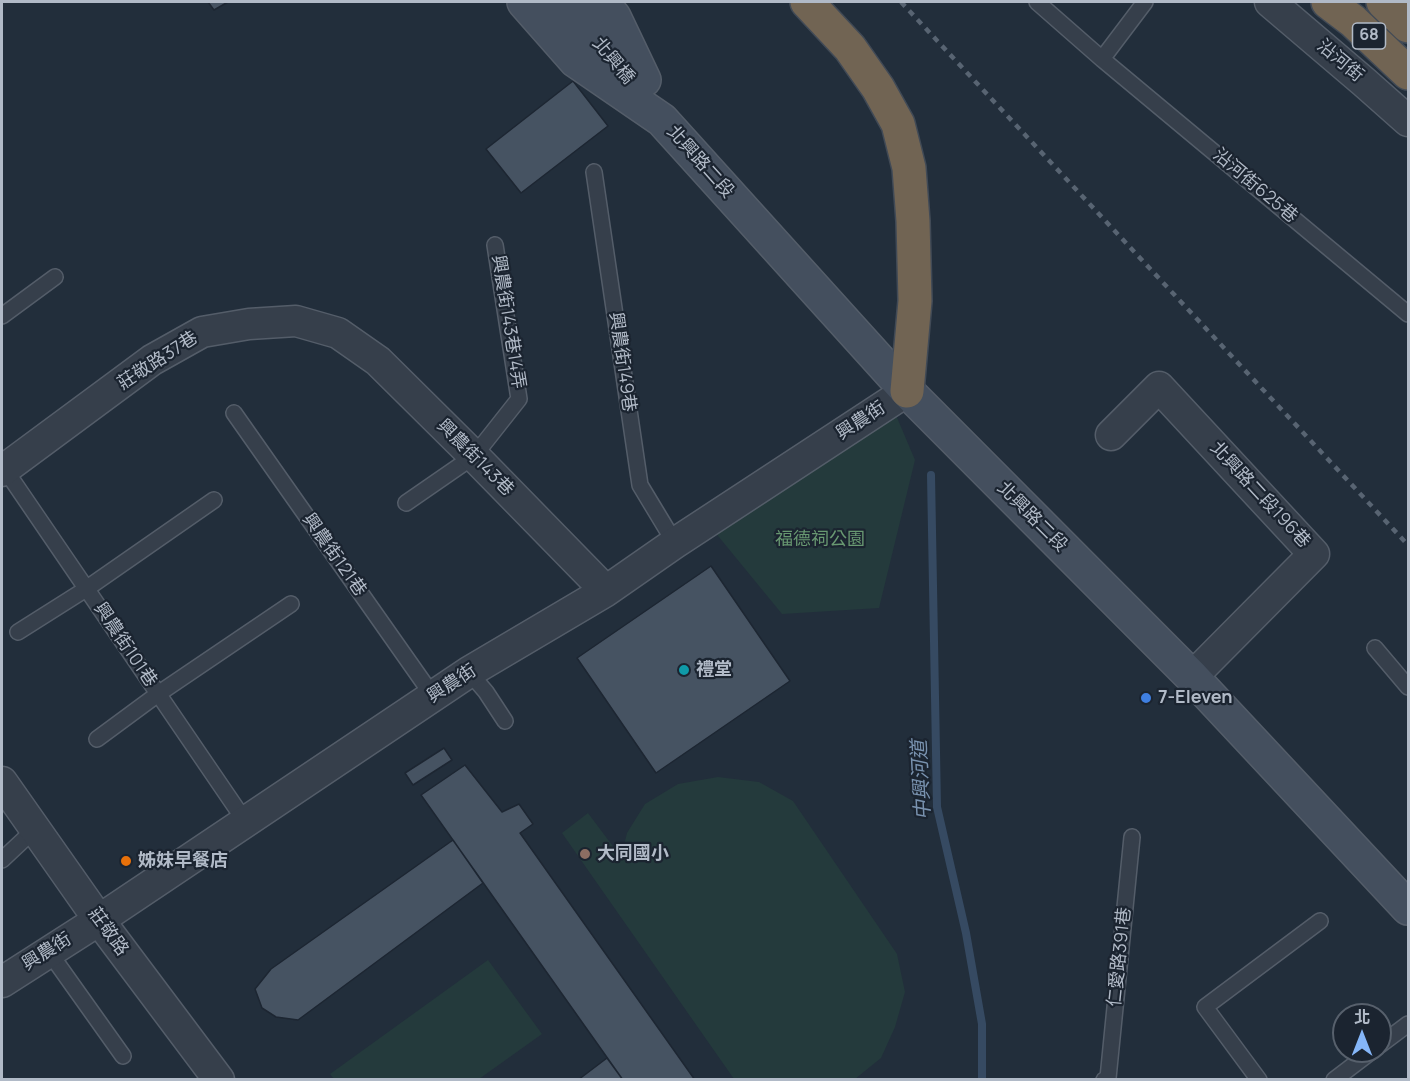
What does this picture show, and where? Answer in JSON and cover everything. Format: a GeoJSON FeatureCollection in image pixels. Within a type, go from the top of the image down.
{"type":"FeatureCollection","features":[{"type":"Feature","properties":{"kind":"highway"},"geometry":{"type":"LineString","coordinates":[[807,2],[850,48],[878,88],[898,124],[909,168],[913,221],[915,302],[907,391]]}},
{"type":"Feature","properties":{"kind":"highway"},"geometry":{"type":"LineString","coordinates":[[836,2],[869,37],[896,76],[916,117],[929,166],[934,224],[934,301],[907,391]]}},
{"type":"Feature","properties":{"kind":"highway","name":"68"},"geometry":{"type":"LineString","coordinates":[[1328,2],[1353,21],[1408,73]]}},
{"type":"Feature","properties":{"kind":"highway","name":"68"},"geometry":{"type":"LineString","coordinates":[[1383,2],[1408,26]]}},
{"type":"Feature","properties":{"kind":"street","name":"北興路二段"},"geometry":{"type":"LineString","coordinates":[[524,2],[576,61],[662,120],[907,391],[1192,677],[1408,908]]}},
{"type":"Feature","properties":{"kind":"street","name":"北興橋"},"geometry":{"type":"LineString","coordinates":[[563,2],[662,120]]}},
{"type":"Feature","properties":{"kind":"street","name":"北興路二段"},"geometry":{"type":"LineString","coordinates":[[602,2],[614,17],[662,120]]}},
{"type":"Feature","properties":{"kind":"street","name":"沿河街"},"geometry":{"type":"LineString","coordinates":[[1270,2],[1408,121]]}},
{"type":"Feature","properties":{"kind":"street","name":"莊敬路37巷"},"geometry":{"type":"LineString","coordinates":[[2,468],[152,360],[202,332],[249,324],[296,321],[338,333]]}},
{"type":"Feature","properties":{"kind":"street","name":"興農街143巷"},"geometry":{"type":"LineString","coordinates":[[338,333],[378,361],[606,591]]}},
{"type":"Feature","properties":{"kind":"street","name":"北興路二段196巷"},"geometry":{"type":"LineString","coordinates":[[1111,435],[1159,387],[1314,554],[1192,677]]}},
{"type":"Feature","properties":{"kind":"street","name":"興農街"},"geometry":{"type":"LineString","coordinates":[[2,982],[99,920],[469,672],[606,591],[907,391]]}},
{"type":"Feature","properties":{"kind":"street","name":"莊敬路"},"geometry":{"type":"LineString","coordinates":[[2,782],[99,920],[219,1080]]}},
{"type":"Feature","properties":{"kind":"lane","name":"沿河街625巷"},"geometry":{"type":"LineString","coordinates":[[1037,2],[1408,314]]}},
{"type":"Feature","properties":{"kind":"lane"},"geometry":{"type":"LineString","coordinates":[[1102,59],[1145,2]]}},
{"type":"Feature","properties":{"kind":"lane","name":"興農街149巷"},"geometry":{"type":"LineString","coordinates":[[594,172],[640,484],[675,543]]}},
{"type":"Feature","properties":{"kind":"lane","name":"興農街143巷14弄"},"geometry":{"type":"LineString","coordinates":[[406,503],[474,456],[519,399],[495,245]]}},
{"type":"Feature","properties":{"kind":"lane"},"geometry":{"type":"LineString","coordinates":[[2,316],[55,277]]}},
{"type":"Feature","properties":{"kind":"lane","name":"興農街121巷"},"geometry":{"type":"LineString","coordinates":[[234,413],[433,696]]}},
{"type":"Feature","properties":{"kind":"lane","name":"興農街101巷"},"geometry":{"type":"LineString","coordinates":[[2,468],[245,821]]}},
{"type":"Feature","properties":{"kind":"lane"},"geometry":{"type":"LineString","coordinates":[[18,632],[86,589],[214,500]]}},
{"type":"Feature","properties":{"kind":"lane"},"geometry":{"type":"LineString","coordinates":[[97,739],[158,694],[291,604]]}},
{"type":"Feature","properties":{"kind":"lane"},"geometry":{"type":"LineString","coordinates":[[1375,648],[1408,687]]}},
{"type":"Feature","properties":{"kind":"lane"},"geometry":{"type":"LineString","coordinates":[[469,672],[505,720]]}},
{"type":"Feature","properties":{"kind":"lane"},"geometry":{"type":"LineString","coordinates":[[2,860],[35,829]]}},
{"type":"Feature","properties":{"kind":"lane","name":"仁愛路391巷"},"geometry":{"type":"LineString","coordinates":[[1107,1079],[1132,837]]}},
{"type":"Feature","properties":{"kind":"lane"},"geometry":{"type":"LineString","coordinates":[[1259,1080],[1205,1007],[1320,921]]}},
{"type":"Feature","properties":{"kind":"lane"},"geometry":{"type":"LineString","coordinates":[[49,952],[123,1056]]}},
{"type":"Feature","properties":{"kind":"lane"},"geometry":{"type":"LineString","coordinates":[[1392,1036],[1408,1024]]}},
{"type":"Feature","properties":{"kind":"lane"},"geometry":{"type":"LineString","coordinates":[[1334,1080],[1356,1063]]}},
{"type":"Feature","properties":{"kind":"green space","name":"福德祠公園"},"geometry":{"type":"Polygon","coordinates":[[[890,401],[915,460],[879,608],[782,614],[714,531],[890,401]]]}},
{"type":"Feature","properties":{"kind":"green space"},"geometry":{"type":"Polygon","coordinates":[[[718,777],[759,782],[793,801],[897,954],[905,992],[895,1027],[881,1058],[855,1079],[734,1079],[562,833],[588,813],[621,857],[627,833],[645,804],[678,784],[718,777]]]}},
{"type":"Feature","properties":{"kind":"green space"},"geometry":{"type":"Polygon","coordinates":[[[488,960],[542,1034],[479,1079],[334,1079],[330,1074],[488,960]]]}},
{"type":"Feature","properties":{"kind":"building"},"geometry":{"type":"Polygon","coordinates":[[[208,2],[228,2],[214,10],[208,2]]]}},
{"type":"Feature","properties":{"kind":"building"},"geometry":{"type":"Polygon","coordinates":[[[573,81],[608,126],[521,193],[486,149],[573,81]]]}},
{"type":"Feature","properties":{"kind":"building","name":"禮堂"},"geometry":{"type":"Polygon","coordinates":[[[711,566],[790,681],[656,773],[577,658],[711,566]]]}},
{"type":"Feature","properties":{"kind":"building"},"geometry":{"type":"Polygon","coordinates":[[[444,748],[452,760],[413,785],[405,773],[444,748]]]}},
{"type":"Feature","properties":{"kind":"building"},"geometry":{"type":"Polygon","coordinates":[[[465,765],[502,812],[519,804],[533,824],[520,833],[695,1080],[623,1080],[421,795],[465,765]]]}},
{"type":"Feature","properties":{"kind":"building"},"geometry":{"type":"Polygon","coordinates":[[[453,840],[483,883],[298,1020],[276,1017],[262,1008],[255,989],[271,969],[453,840]]]}},
{"type":"Feature","properties":{"kind":"building"},"geometry":{"type":"Polygon","coordinates":[[[607,1058],[623,1080],[578,1080],[607,1058]]]}},
{"type":"Feature","properties":{"kind":"waterway","name":"中興河道"},"geometry":{"type":"LineString","coordinates":[[931,475],[937,807],[966,933],[982,1024],[982,1080]]}},
{"type":"Feature","properties":{"kind":"railway"},"geometry":{"type":"LineString","coordinates":[[901,2],[1408,545]]}},
{"type":"Feature","properties":{"kind":"place","name":"禮堂"},"geometry":{"type":"Point","coordinates":[684,670]}},
{"type":"Feature","properties":{"kind":"place","name":"7-Eleven"},"geometry":{"type":"Point","coordinates":[1146,698]}},
{"type":"Feature","properties":{"kind":"place","name":"大同國小"},"geometry":{"type":"Point","coordinates":[585,854]}},
{"type":"Feature","properties":{"kind":"place","name":"姊妹早餐店"},"geometry":{"type":"Point","coordinates":[126,861]}}]}
